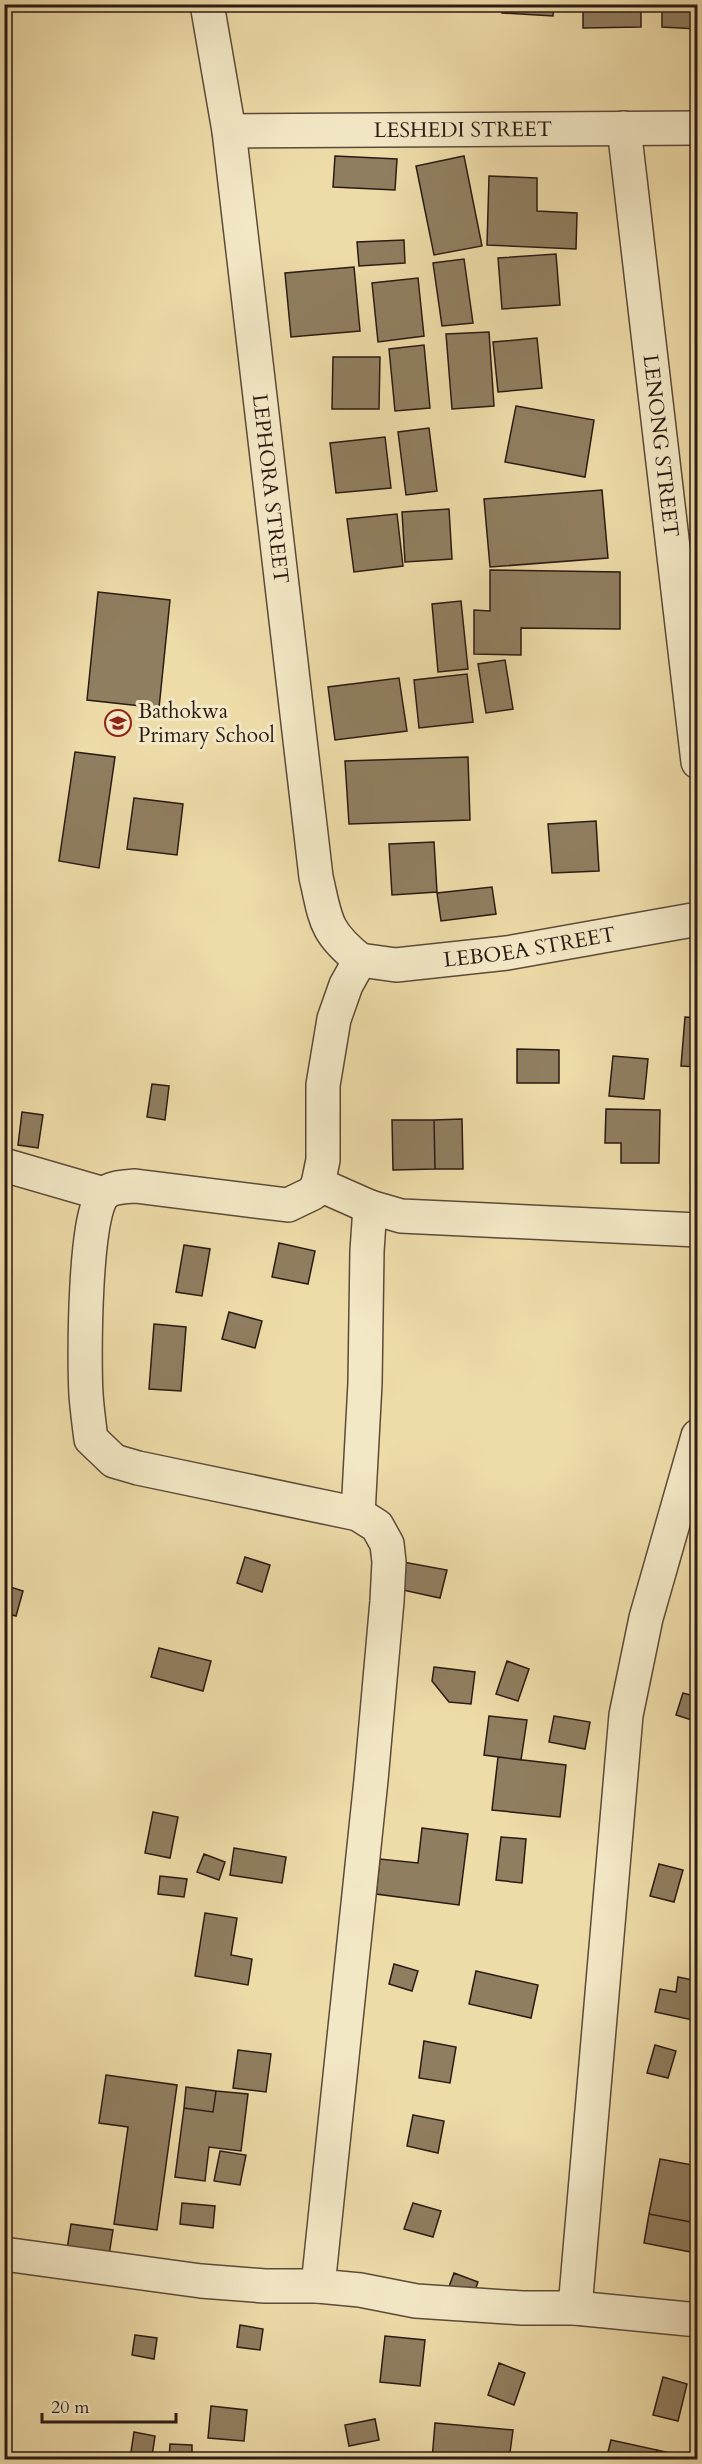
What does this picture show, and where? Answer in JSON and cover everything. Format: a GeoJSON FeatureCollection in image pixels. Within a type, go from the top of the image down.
{"type":"FeatureCollection","features":[{"type":"Feature","properties":{"kind":"street","name":"LEPHORA STREET"},"geometry":{"type":"LineString","coordinates":[[207,4],[229,131],[316,877],[328,927],[342,945],[360,960]]}},
{"type":"Feature","properties":{"kind":"street","name":"LENONG STREET"},"geometry":{"type":"LineString","coordinates":[[624,128],[698,762]]}},
{"type":"Feature","properties":{"kind":"street","name":"LESHEDI STREET"},"geometry":{"type":"LineString","coordinates":[[229,131],[698,128]]}},
{"type":"Feature","properties":{"kind":"street","name":"LEBOEA STREET"},"geometry":{"type":"LineString","coordinates":[[360,960],[396,964],[507,953],[698,919]]}},
{"type":"Feature","properties":{"kind":"street"},"geometry":{"type":"LineString","coordinates":[[318,2286],[371,1780],[387,1592],[387,1544],[377,1526],[358,1514],[114,1461],[91,1439],[86,1395],[86,1314],[93,1226],[98,1203],[104,1194],[115,1188],[135,1186],[288,1205],[313,1193],[318,1184],[323,1160],[325,1065],[334,1019],[346,985],[360,960]]}},
{"type":"Feature","properties":{"kind":"street"},"geometry":{"type":"LineString","coordinates":[[4,1165],[104,1194]]}},
{"type":"Feature","properties":{"kind":"street"},"geometry":{"type":"LineString","coordinates":[[318,1184],[370,1207],[401,1216],[698,1230]]}},
{"type":"Feature","properties":{"kind":"street"},"geometry":{"type":"LineString","coordinates":[[358,1514],[365,1383],[370,1207]]}},
{"type":"Feature","properties":{"kind":"street"},"geometry":{"type":"LineString","coordinates":[[575,2308],[626,1715],[646,1618],[698,1436]]}},
{"type":"Feature","properties":{"kind":"street"},"geometry":{"type":"LineString","coordinates":[[4,2254],[201,2281],[265,2286],[318,2286],[360,2290],[416,2301],[498,2307],[575,2308],[698,2319]]}},
{"type":"Feature","properties":{"kind":"building"},"geometry":{"type":"Polygon","coordinates":[[[503,4],[554,4],[553,16],[502,13],[503,4]]]}},
{"type":"Feature","properties":{"kind":"building"},"geometry":{"type":"Polygon","coordinates":[[[583,4],[641,4],[641,27],[583,28],[583,4]]]}},
{"type":"Feature","properties":{"kind":"building"},"geometry":{"type":"Polygon","coordinates":[[[662,4],[698,4],[698,29],[662,27],[662,4]]]}},
{"type":"Feature","properties":{"kind":"building"},"geometry":{"type":"Polygon","coordinates":[[[335,156],[397,159],[395,190],[333,187],[335,156]]]}},
{"type":"Feature","properties":{"kind":"building"},"geometry":{"type":"Polygon","coordinates":[[[464,156],[482,246],[434,255],[416,166],[464,156]]]}},
{"type":"Feature","properties":{"kind":"building"},"geometry":{"type":"Polygon","coordinates":[[[489,176],[537,178],[537,211],[577,213],[576,249],[487,245],[489,176]]]}},
{"type":"Feature","properties":{"kind":"building"},"geometry":{"type":"Polygon","coordinates":[[[404,240],[405,263],[359,266],[357,242],[404,240]]]}},
{"type":"Feature","properties":{"kind":"building"},"geometry":{"type":"Polygon","coordinates":[[[556,254],[560,305],[502,309],[498,258],[556,254]]]}},
{"type":"Feature","properties":{"kind":"building"},"geometry":{"type":"Polygon","coordinates":[[[464,259],[473,323],[442,326],[433,263],[464,259]]]}},
{"type":"Feature","properties":{"kind":"building"},"geometry":{"type":"Polygon","coordinates":[[[354,267],[360,331],[291,337],[285,273],[354,267]]]}},
{"type":"Feature","properties":{"kind":"building"},"geometry":{"type":"Polygon","coordinates":[[[418,278],[424,336],[378,342],[372,283],[418,278]]]}},
{"type":"Feature","properties":{"kind":"building"},"geometry":{"type":"Polygon","coordinates":[[[489,332],[494,406],[452,409],[446,334],[489,332]]]}},
{"type":"Feature","properties":{"kind":"building"},"geometry":{"type":"Polygon","coordinates":[[[537,338],[542,388],[498,392],[493,342],[537,338]]]}},
{"type":"Feature","properties":{"kind":"building"},"geometry":{"type":"Polygon","coordinates":[[[424,345],[430,408],[395,411],[389,349],[424,345]]]}},
{"type":"Feature","properties":{"kind":"building"},"geometry":{"type":"Polygon","coordinates":[[[333,357],[380,357],[379,409],[332,409],[333,357]]]}},
{"type":"Feature","properties":{"kind":"building"},"geometry":{"type":"Polygon","coordinates":[[[516,406],[594,420],[585,477],[505,462],[516,406]]]}},
{"type":"Feature","properties":{"kind":"building"},"geometry":{"type":"Polygon","coordinates":[[[429,428],[437,491],[406,495],[398,432],[429,428]]]}},
{"type":"Feature","properties":{"kind":"building"},"geometry":{"type":"Polygon","coordinates":[[[385,437],[391,488],[336,493],[330,443],[385,437]]]}},
{"type":"Feature","properties":{"kind":"building"},"geometry":{"type":"Polygon","coordinates":[[[602,490],[608,558],[490,567],[484,499],[602,490]]]}},
{"type":"Feature","properties":{"kind":"building"},"geometry":{"type":"Polygon","coordinates":[[[449,509],[452,559],[405,562],[402,512],[449,509]]]}},
{"type":"Feature","properties":{"kind":"building"},"geometry":{"type":"Polygon","coordinates":[[[397,514],[403,566],[354,572],[347,519],[397,514]]]}},
{"type":"Feature","properties":{"kind":"building"},"geometry":{"type":"Polygon","coordinates":[[[490,570],[620,572],[620,629],[521,628],[521,655],[474,654],[474,610],[490,611],[490,570]]]}},
{"type":"Feature","properties":{"kind":"building"},"geometry":{"type":"Polygon","coordinates":[[[98,592],[170,600],[159,708],[87,700],[98,592]]]}},
{"type":"Feature","properties":{"kind":"building"},"geometry":{"type":"Polygon","coordinates":[[[461,601],[468,669],[438,672],[432,604],[461,601]]]}},
{"type":"Feature","properties":{"kind":"building"},"geometry":{"type":"Polygon","coordinates":[[[505,660],[513,709],[486,713],[478,664],[505,660]]]}},
{"type":"Feature","properties":{"kind":"building"},"geometry":{"type":"Polygon","coordinates":[[[467,674],[473,722],[419,728],[414,680],[467,674]]]}},
{"type":"Feature","properties":{"kind":"building"},"geometry":{"type":"Polygon","coordinates":[[[399,678],[407,731],[335,740],[328,687],[399,678]]]}},
{"type":"Feature","properties":{"kind":"building"},"geometry":{"type":"Polygon","coordinates":[[[75,752],[115,757],[99,868],[59,861],[75,752]]]}},
{"type":"Feature","properties":{"kind":"building"},"geometry":{"type":"Polygon","coordinates":[[[468,757],[470,820],[349,824],[345,761],[468,757]]]}},
{"type":"Feature","properties":{"kind":"building"},"geometry":{"type":"Polygon","coordinates":[[[134,798],[183,804],[177,855],[127,849],[134,798]]]}},
{"type":"Feature","properties":{"kind":"building"},"geometry":{"type":"Polygon","coordinates":[[[596,821],[599,871],[552,873],[548,824],[596,821]]]}},
{"type":"Feature","properties":{"kind":"building"},"geometry":{"type":"Polygon","coordinates":[[[434,842],[437,892],[392,895],[389,844],[434,842]]]}},
{"type":"Feature","properties":{"kind":"building"},"geometry":{"type":"Polygon","coordinates":[[[492,887],[496,914],[441,921],[437,893],[492,887]]]}},
{"type":"Feature","properties":{"kind":"building"},"geometry":{"type":"Polygon","coordinates":[[[685,1017],[698,1018],[698,1067],[681,1066],[685,1017]]]}},
{"type":"Feature","properties":{"kind":"building"},"geometry":{"type":"Polygon","coordinates":[[[517,1049],[559,1050],[559,1083],[517,1083],[517,1049]]]}},
{"type":"Feature","properties":{"kind":"building"},"geometry":{"type":"Polygon","coordinates":[[[613,1056],[648,1059],[644,1099],[609,1096],[613,1056]]]}},
{"type":"Feature","properties":{"kind":"building"},"geometry":{"type":"Polygon","coordinates":[[[152,1084],[169,1086],[165,1120],[147,1117],[152,1084]]]}},
{"type":"Feature","properties":{"kind":"building"},"geometry":{"type":"Polygon","coordinates":[[[606,1109],[660,1110],[659,1163],[621,1163],[621,1143],[605,1143],[606,1109]]]}},
{"type":"Feature","properties":{"kind":"building"},"geometry":{"type":"Polygon","coordinates":[[[22,1112],[43,1115],[38,1148],[18,1145],[22,1112]]]}},
{"type":"Feature","properties":{"kind":"building"},"geometry":{"type":"Polygon","coordinates":[[[462,1119],[463,1169],[435,1169],[434,1120],[462,1119]]]}},
{"type":"Feature","properties":{"kind":"building"},"geometry":{"type":"Polygon","coordinates":[[[392,1120],[434,1120],[435,1169],[393,1170],[392,1120]]]}},
{"type":"Feature","properties":{"kind":"building"},"geometry":{"type":"Polygon","coordinates":[[[279,1243],[315,1251],[308,1284],[272,1277],[279,1243]]]}},
{"type":"Feature","properties":{"kind":"building"},"geometry":{"type":"Polygon","coordinates":[[[184,1245],[210,1249],[202,1296],[176,1292],[184,1245]]]}},
{"type":"Feature","properties":{"kind":"building"},"geometry":{"type":"Polygon","coordinates":[[[229,1312],[262,1321],[255,1348],[222,1339],[229,1312]]]}},
{"type":"Feature","properties":{"kind":"building"},"geometry":{"type":"Polygon","coordinates":[[[154,1324],[186,1327],[181,1391],[149,1389],[154,1324]]]}},
{"type":"Feature","properties":{"kind":"building"},"geometry":{"type":"Polygon","coordinates":[[[245,1557],[270,1565],[262,1592],[237,1583],[245,1557]]]}},
{"type":"Feature","properties":{"kind":"building"},"geometry":{"type":"Polygon","coordinates":[[[403,1562],[447,1570],[440,1598],[398,1589],[403,1562]]]}},
{"type":"Feature","properties":{"kind":"building"},"geometry":{"type":"Polygon","coordinates":[[[4,1585],[23,1591],[16,1616],[4,1613],[4,1585]]]}},
{"type":"Feature","properties":{"kind":"building"},"geometry":{"type":"Polygon","coordinates":[[[159,1648],[211,1661],[203,1691],[151,1677],[159,1648]]]}},
{"type":"Feature","properties":{"kind":"building"},"geometry":{"type":"Polygon","coordinates":[[[507,1661],[529,1669],[518,1701],[496,1694],[507,1661]]]}},
{"type":"Feature","properties":{"kind":"building"},"geometry":{"type":"Polygon","coordinates":[[[434,1667],[475,1672],[471,1704],[449,1702],[432,1681],[434,1667]]]}},
{"type":"Feature","properties":{"kind":"building"},"geometry":{"type":"Polygon","coordinates":[[[683,1693],[698,1697],[698,1722],[676,1715],[683,1693]]]}},
{"type":"Feature","properties":{"kind":"building"},"geometry":{"type":"Polygon","coordinates":[[[489,1716],[527,1720],[521,1760],[484,1755],[489,1716]]]}},
{"type":"Feature","properties":{"kind":"building"},"geometry":{"type":"Polygon","coordinates":[[[554,1716],[590,1722],[585,1749],[549,1742],[554,1716]]]}},
{"type":"Feature","properties":{"kind":"building"},"geometry":{"type":"Polygon","coordinates":[[[498,1757],[566,1765],[560,1817],[492,1810],[498,1757]]]}},
{"type":"Feature","properties":{"kind":"building"},"geometry":{"type":"Polygon","coordinates":[[[153,1812],[178,1817],[170,1858],[145,1853],[153,1812]]]}},
{"type":"Feature","properties":{"kind":"building"},"geometry":{"type":"Polygon","coordinates":[[[422,1828],[468,1834],[459,1905],[376,1894],[380,1859],[418,1863],[422,1828]]]}},
{"type":"Feature","properties":{"kind":"building"},"geometry":{"type":"Polygon","coordinates":[[[501,1837],[526,1839],[522,1883],[496,1880],[501,1837]]]}},
{"type":"Feature","properties":{"kind":"building"},"geometry":{"type":"Polygon","coordinates":[[[234,1848],[286,1857],[282,1883],[230,1875],[234,1848]]]}},
{"type":"Feature","properties":{"kind":"building"},"geometry":{"type":"Polygon","coordinates":[[[204,1854],[225,1862],[219,1880],[197,1872],[204,1854]]]}},
{"type":"Feature","properties":{"kind":"building"},"geometry":{"type":"Polygon","coordinates":[[[659,1864],[683,1870],[674,1902],[650,1896],[659,1864]]]}},
{"type":"Feature","properties":{"kind":"building"},"geometry":{"type":"Polygon","coordinates":[[[160,1876],[187,1879],[184,1897],[158,1894],[160,1876]]]}},
{"type":"Feature","properties":{"kind":"building"},"geometry":{"type":"Polygon","coordinates":[[[205,1913],[237,1918],[231,1955],[252,1959],[248,1985],[195,1976],[205,1913]]]}},
{"type":"Feature","properties":{"kind":"building"},"geometry":{"type":"Polygon","coordinates":[[[394,1964],[418,1971],[412,1991],[389,1984],[394,1964]]]}},
{"type":"Feature","properties":{"kind":"building"},"geometry":{"type":"Polygon","coordinates":[[[476,1971],[538,1985],[531,2018],[469,2004],[476,1971]]]}},
{"type":"Feature","properties":{"kind":"building"},"geometry":{"type":"Polygon","coordinates":[[[678,1977],[698,1981],[698,2021],[655,2012],[660,1989],[676,1992],[678,1977]]]}},
{"type":"Feature","properties":{"kind":"building"},"geometry":{"type":"Polygon","coordinates":[[[424,2041],[456,2047],[450,2083],[419,2078],[424,2041]]]}},
{"type":"Feature","properties":{"kind":"building"},"geometry":{"type":"Polygon","coordinates":[[[655,2045],[676,2051],[668,2078],[647,2073],[655,2045]]]}},
{"type":"Feature","properties":{"kind":"building"},"geometry":{"type":"Polygon","coordinates":[[[238,2050],[271,2054],[266,2092],[233,2088],[238,2050]]]}},
{"type":"Feature","properties":{"kind":"building"},"geometry":{"type":"Polygon","coordinates":[[[106,2075],[177,2085],[157,2230],[114,2224],[128,2127],[99,2123],[106,2075]]]}},
{"type":"Feature","properties":{"kind":"building"},"geometry":{"type":"Polygon","coordinates":[[[186,2087],[216,2091],[213,2112],[184,2108],[186,2087]]]}},
{"type":"Feature","properties":{"kind":"building"},"geometry":{"type":"Polygon","coordinates":[[[216,2091],[248,2094],[241,2151],[209,2147],[205,2181],[175,2177],[184,2108],[213,2112],[216,2091]]]}},
{"type":"Feature","properties":{"kind":"building"},"geometry":{"type":"Polygon","coordinates":[[[413,2115],[444,2121],[438,2153],[407,2146],[413,2115]]]}},
{"type":"Feature","properties":{"kind":"building"},"geometry":{"type":"Polygon","coordinates":[[[220,2151],[246,2155],[240,2185],[214,2181],[220,2151]]]}},
{"type":"Feature","properties":{"kind":"building"},"geometry":{"type":"Polygon","coordinates":[[[660,2159],[698,2166],[696,2223],[649,2214],[660,2159]]]}},
{"type":"Feature","properties":{"kind":"building"},"geometry":{"type":"Polygon","coordinates":[[[182,2203],[215,2206],[213,2228],[180,2224],[182,2203]]]}},
{"type":"Feature","properties":{"kind":"building"},"geometry":{"type":"Polygon","coordinates":[[[413,2203],[441,2211],[433,2237],[404,2229],[413,2203]]]}},
{"type":"Feature","properties":{"kind":"building"},"geometry":{"type":"Polygon","coordinates":[[[649,2214],[696,2223],[691,2252],[644,2243],[649,2214]]]}},
{"type":"Feature","properties":{"kind":"building"},"geometry":{"type":"Polygon","coordinates":[[[71,2224],[113,2230],[109,2255],[67,2249],[71,2224]]]}},
{"type":"Feature","properties":{"kind":"building"},"geometry":{"type":"Polygon","coordinates":[[[454,2273],[478,2282],[471,2301],[447,2292],[454,2273]]]}},
{"type":"Feature","properties":{"kind":"building"},"geometry":{"type":"Polygon","coordinates":[[[240,2325],[263,2329],[260,2350],[237,2347],[240,2325]]]}},
{"type":"Feature","properties":{"kind":"building"},"geometry":{"type":"Polygon","coordinates":[[[135,2335],[157,2338],[154,2359],[132,2355],[135,2335]]]}},
{"type":"Feature","properties":{"kind":"building"},"geometry":{"type":"Polygon","coordinates":[[[385,2336],[425,2340],[420,2386],[380,2382],[385,2336]]]}},
{"type":"Feature","properties":{"kind":"building"},"geometry":{"type":"Polygon","coordinates":[[[499,2363],[525,2373],[514,2405],[488,2395],[499,2363]]]}},
{"type":"Feature","properties":{"kind":"building"},"geometry":{"type":"Polygon","coordinates":[[[663,2377],[687,2384],[678,2421],[653,2415],[663,2377]]]}},
{"type":"Feature","properties":{"kind":"building"},"geometry":{"type":"Polygon","coordinates":[[[211,2406],[247,2410],[244,2441],[208,2438],[211,2406]]]}},
{"type":"Feature","properties":{"kind":"building"},"geometry":{"type":"Polygon","coordinates":[[[375,2419],[379,2440],[349,2446],[345,2425],[375,2419]]]}},
{"type":"Feature","properties":{"kind":"building"},"geometry":{"type":"Polygon","coordinates":[[[435,2423],[513,2430],[509,2460],[432,2460],[435,2423]]]}},
{"type":"Feature","properties":{"kind":"building"},"geometry":{"type":"Polygon","coordinates":[[[134,2432],[155,2436],[152,2456],[131,2452],[134,2432]]]}},
{"type":"Feature","properties":{"kind":"building"},"geometry":{"type":"Polygon","coordinates":[[[611,2440],[657,2450],[655,2460],[606,2460],[611,2440]]]}},
{"type":"Feature","properties":{"kind":"building"},"geometry":{"type":"Polygon","coordinates":[[[170,2444],[192,2445],[192,2460],[169,2460],[170,2444]]]}},
{"type":"Feature","properties":{"kind":"building"},"geometry":{"type":"Polygon","coordinates":[[[657,2450],[679,2455],[678,2460],[656,2460],[657,2450]]]}},
{"type":"Feature","properties":{"kind":"place","name":"Bathokwa Primary School"},"geometry":{"type":"Point","coordinates":[118,723]}}]}
